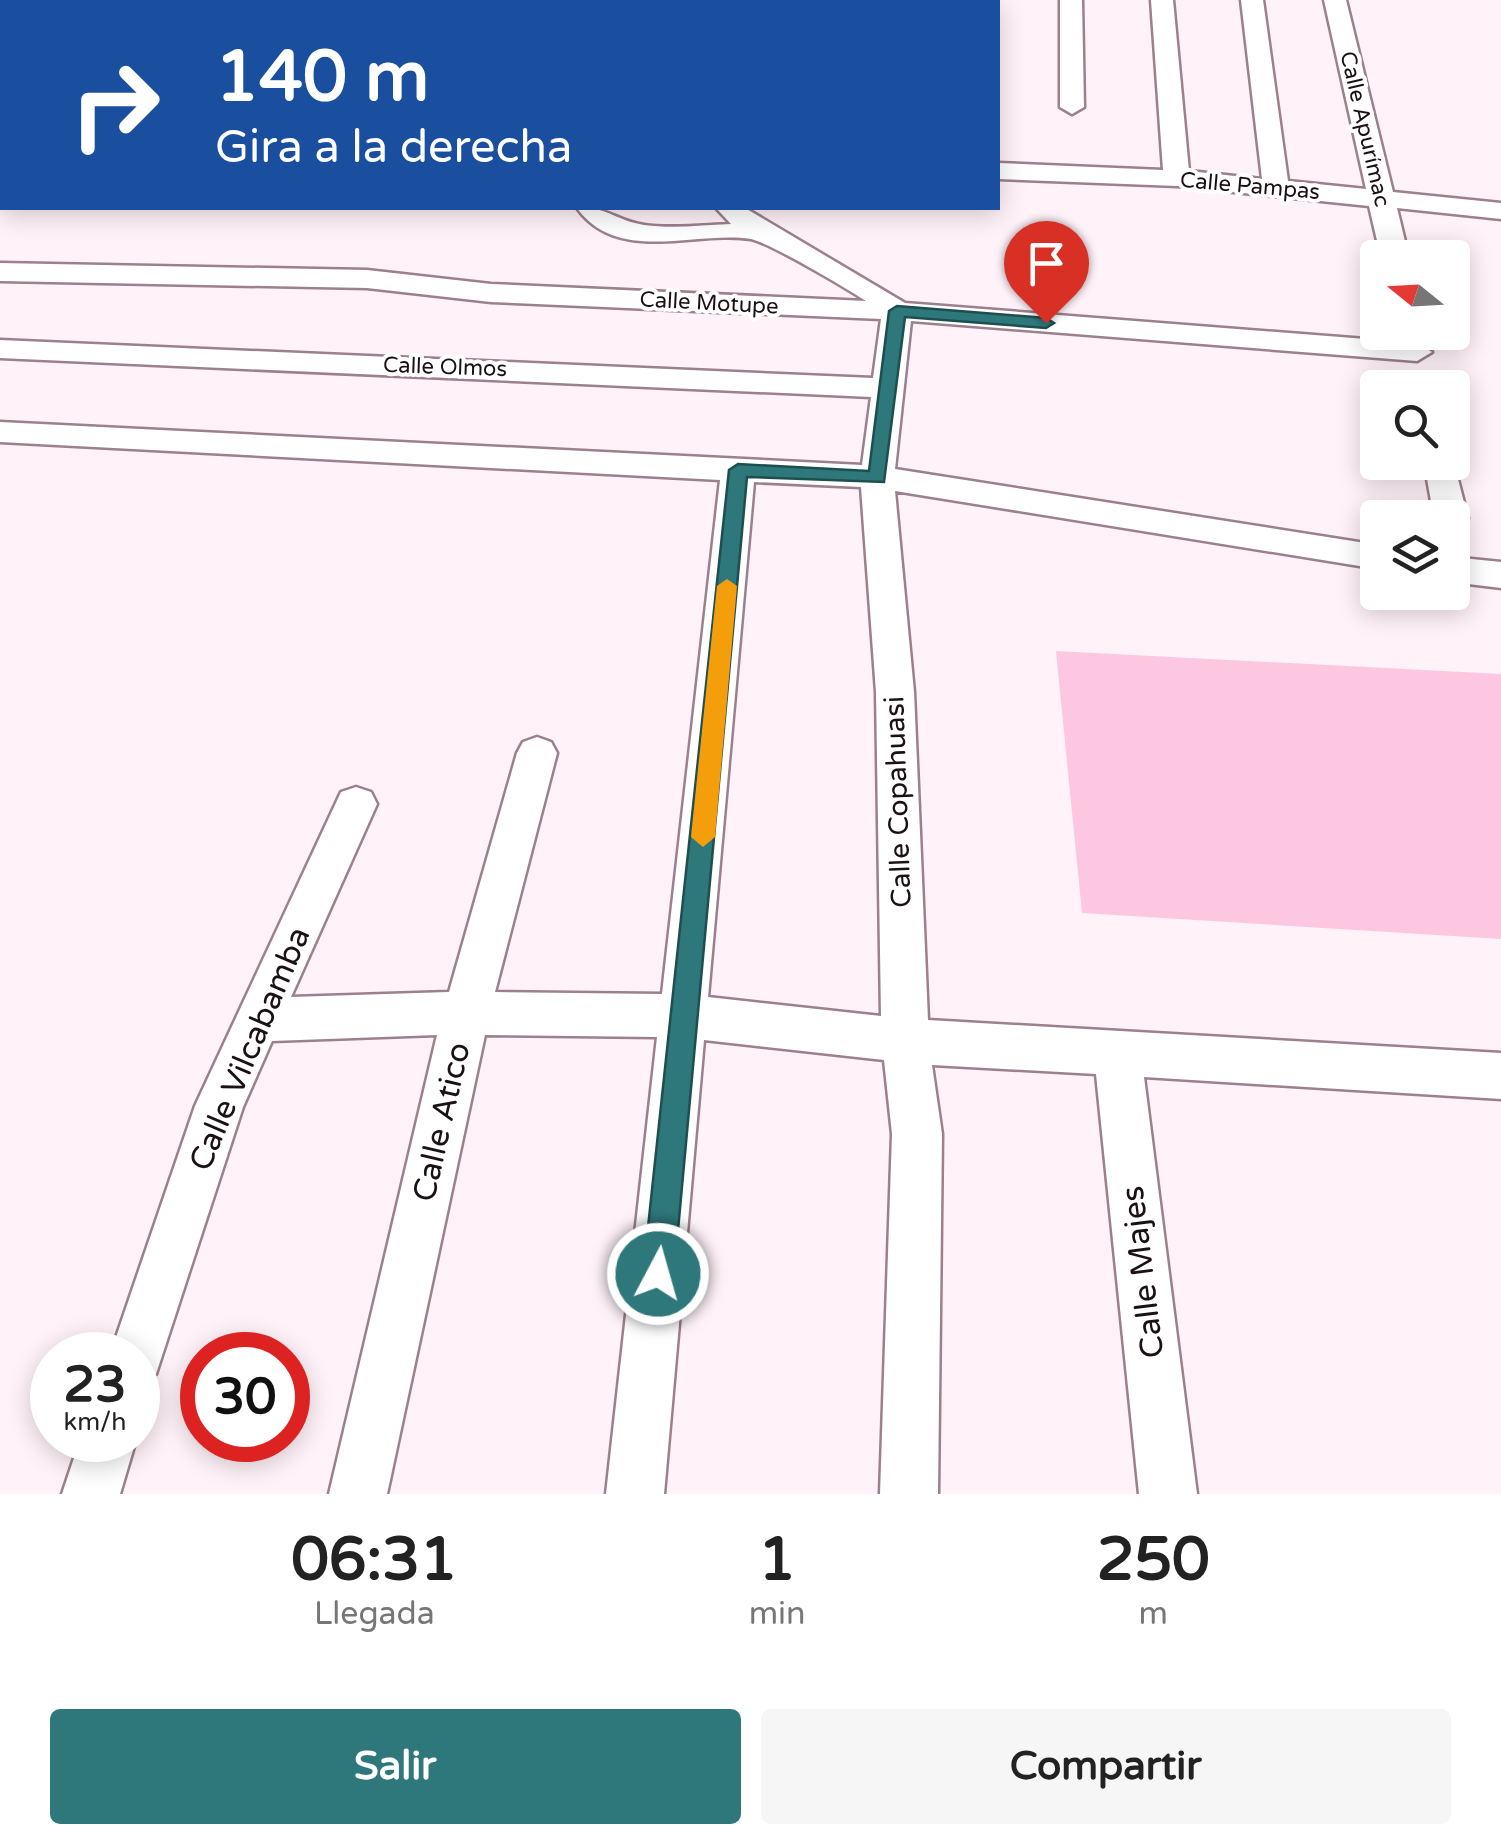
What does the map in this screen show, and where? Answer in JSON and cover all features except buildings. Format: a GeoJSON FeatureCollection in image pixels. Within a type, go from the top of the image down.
{"type":"FeatureCollection","features":[{"type":"Feature","properties":{"kind":"street"},"geometry":{"type":"LineString","coordinates":[[1070,0],[1072,107]]}},
{"type":"Feature","properties":{"kind":"street"},"geometry":{"type":"LineString","coordinates":[[1162,0],[1177,178]]}},
{"type":"Feature","properties":{"kind":"street"},"geometry":{"type":"LineString","coordinates":[[1252,0],[1276,188]]}},
{"type":"Feature","properties":{"kind":"street","name":"Calle Apurímac"},"geometry":{"type":"LineString","coordinates":[[1335,0],[1391,240]]}},
{"type":"Feature","properties":{"kind":"street","name":"Calle Pampas"},"geometry":{"type":"LineString","coordinates":[[1000,171],[1177,178],[1501,212]]}},
{"type":"Feature","properties":{"kind":"street"},"geometry":{"type":"LineString","coordinates":[[592,210],[598,218],[619,228],[645,232],[742,219],[871,288],[897,311]]}},
{"type":"Feature","properties":{"kind":"street","name":"Calle Motupe"},"geometry":{"type":"LineString","coordinates":[[0,272],[367,279],[491,293],[897,311],[1360,339]]}},
{"type":"Feature","properties":{"kind":"street","name":"Calle Copahuasi"},"geometry":{"type":"LineString","coordinates":[[897,311],[877,477],[895,692],[905,1041],[917,1134],[909,1494]]}},
{"type":"Feature","properties":{"kind":"street","name":"Calle Olmos"},"geometry":{"type":"LineString","coordinates":[[0,349],[889,388]]}},
{"type":"Feature","properties":{"kind":"street"},"geometry":{"type":"LineString","coordinates":[[0,432],[877,477],[1360,554]]}},
{"type":"Feature","properties":{"kind":"street"},"geometry":{"type":"LineString","coordinates":[[635,1494],[738,470]]}},
{"type":"Feature","properties":{"kind":"street"},"geometry":{"type":"LineString","coordinates":[[1470,572],[1501,576]]}},
{"type":"Feature","properties":{"kind":"street","name":"Calle Atico"},"geometry":{"type":"LineString","coordinates":[[358,1494],[466,1013],[537,753]]}},
{"type":"Feature","properties":{"kind":"street","name":"Calle Vilcabamba"},"geometry":{"type":"LineString","coordinates":[[144,1332],[219,1106],[356,804]]}},
{"type":"Feature","properties":{"kind":"street"},"geometry":{"type":"LineString","coordinates":[[258,1020],[466,1013],[686,1016],[905,1041],[1117,1050],[1501,1076]]}},
{"type":"Feature","properties":{"kind":"street","name":"Calle Majes"},"geometry":{"type":"LineString","coordinates":[[1117,1050],[1168,1494]]}},
{"type":"Feature","properties":{"kind":"street"},"geometry":{"type":"LineString","coordinates":[[91,1494],[101,1462]]}},
{"type":"Feature","properties":{"kind":"shaded area"},"geometry":{"type":"Polygon","coordinates":[[[1056,651],[1501,674],[1501,939],[1082,913],[1056,651]]]}},
{"type":"Feature","properties":{"kind":"slow traffic"},"geometry":{"type":"LineString","coordinates":[[703,837],[727,586]]}},
{"type":"Feature","properties":{"kind":"route"},"geometry":{"type":"LineString","coordinates":[[658,1274],[738,470],[877,477],[897,311],[1046,323]]}}]}
